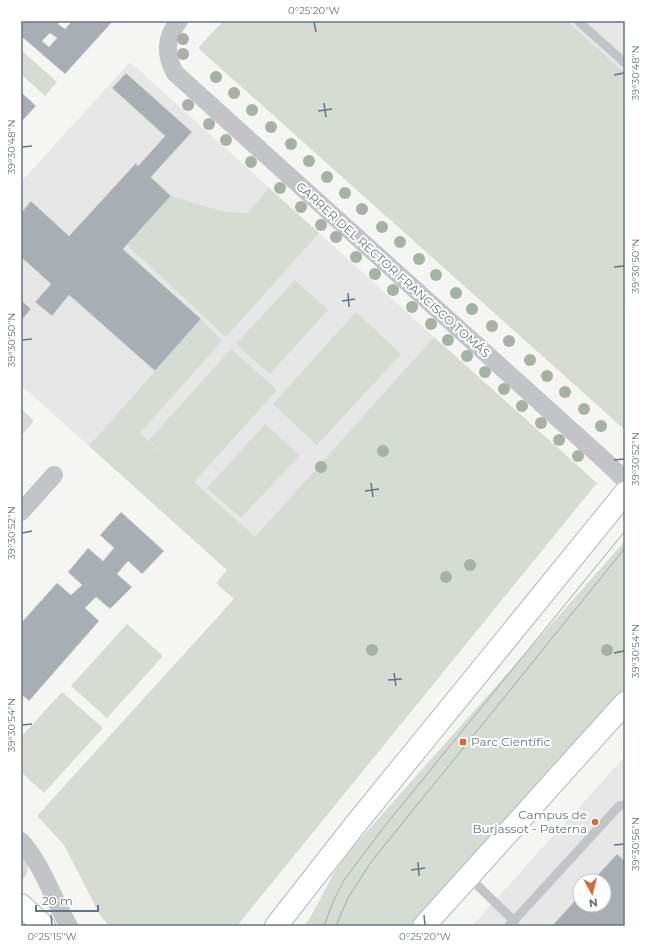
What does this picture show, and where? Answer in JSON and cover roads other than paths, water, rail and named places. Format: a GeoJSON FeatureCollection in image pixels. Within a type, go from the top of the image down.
{"type":"FeatureCollection","features":[{"type":"Feature","properties":{"kind":"street","name":"CARRER DEL RECTOR FRANCISCO TOMÁS"},"geometry":{"type":"LineString","coordinates":[[179,21],[169,36],[167,55],[174,73],[625,480]]}},
{"type":"Feature","properties":{"kind":"street"},"geometry":{"type":"LineString","coordinates":[[21,512],[54,476]]}},
{"type":"Feature","properties":{"kind":"street"},"geometry":{"type":"LineString","coordinates":[[276,926],[400,769],[625,493]]}},
{"type":"Feature","properties":{"kind":"street"},"geometry":{"type":"LineString","coordinates":[[424,926],[625,703]]}},
{"type":"Feature","properties":{"kind":"street"},"geometry":{"type":"LineString","coordinates":[[21,841],[28,849],[39,867],[69,926]]}},
{"type":"Feature","properties":{"kind":"street"},"geometry":{"type":"LineString","coordinates":[[295,926],[304,915],[324,872],[343,841]]}},
{"type":"Feature","properties":{"kind":"street"},"geometry":{"type":"LineString","coordinates":[[21,905],[44,926]]}},
{"type":"Feature","properties":{"kind":"lane"},"geometry":{"type":"LineString","coordinates":[[578,21],[625,63]]}},
{"type":"Feature","properties":{"kind":"lane"},"geometry":{"type":"LineString","coordinates":[[469,877],[511,923],[619,806],[625,805]]}},
{"type":"Feature","properties":{"kind":"tram line"},"geometry":{"type":"LineString","coordinates":[[324,926],[333,902],[344,880],[384,827],[625,531]]}},
{"type":"Feature","properties":{"kind":"tram line"},"geometry":{"type":"LineString","coordinates":[[336,926],[348,898],[371,862],[625,548]]}},
{"type":"Feature","properties":{"kind":"place","name":"Parc Científic"},"geometry":{"type":"Point","coordinates":[463,742]}},
{"type":"Feature","properties":{"kind":"place","name":"Campus de Burjassot - Paterna"},"geometry":{"type":"Point","coordinates":[595,822]}}]}
